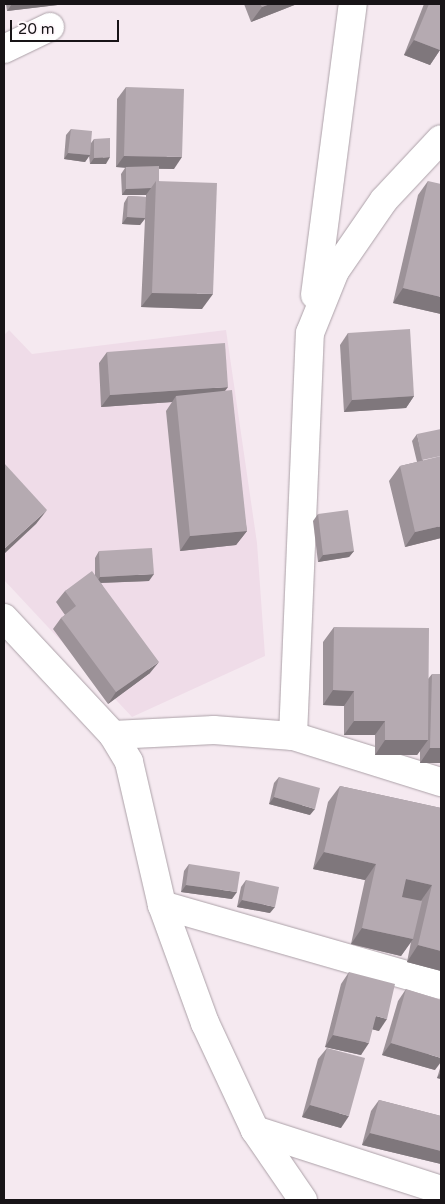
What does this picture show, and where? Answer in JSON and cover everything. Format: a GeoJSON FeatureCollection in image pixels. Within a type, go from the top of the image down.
{"type":"FeatureCollection","features":[{"type":"Feature","properties":{"kind":"street"},"geometry":{"type":"LineString","coordinates":[[293,736],[310,332],[353,4]]}},
{"type":"Feature","properties":{"kind":"street"},"geometry":{"type":"LineString","coordinates":[[4,49],[50,27]]}},
{"type":"Feature","properties":{"kind":"street"},"geometry":{"type":"LineString","coordinates":[[310,332],[335,271],[384,200],[441,139]]}},
{"type":"Feature","properties":{"kind":"street"},"geometry":{"type":"LineString","coordinates":[[4,618],[113,735],[129,762],[162,905],[205,1022],[255,1130],[304,1200]]}},
{"type":"Feature","properties":{"kind":"street"},"geometry":{"type":"LineString","coordinates":[[113,735],[214,730],[293,736],[441,782]]}},
{"type":"Feature","properties":{"kind":"street"},"geometry":{"type":"LineString","coordinates":[[162,905],[441,985]]}},
{"type":"Feature","properties":{"kind":"street"},"geometry":{"type":"LineString","coordinates":[[255,1130],[441,1190]]}},
{"type":"Feature","properties":{"kind":"shaded area"},"geometry":{"type":"Polygon","coordinates":[[[9,330],[32,354],[226,330],[257,543],[265,656],[132,717],[4,580],[4,335],[9,330]]]}},
{"type":"Feature","properties":{"kind":"building"},"geometry":{"type":"Polygon","coordinates":[[[429,4],[441,4],[440,50],[414,40],[429,4]]]}},
{"type":"Feature","properties":{"kind":"building"},"geometry":{"type":"Polygon","coordinates":[[[126,87],[184,89],[182,157],[124,156],[126,87]]]}},
{"type":"Feature","properties":{"kind":"building"},"geometry":{"type":"Polygon","coordinates":[[[71,129],[92,131],[90,155],[68,153],[71,129]]]}},
{"type":"Feature","properties":{"kind":"building"},"geometry":{"type":"Polygon","coordinates":[[[110,138],[110,157],[94,158],[94,139],[110,138]]]}},
{"type":"Feature","properties":{"kind":"building"},"geometry":{"type":"Polygon","coordinates":[[[159,166],[159,181],[156,181],[151,188],[126,189],[126,167],[159,166]]]}},
{"type":"Feature","properties":{"kind":"building"},"geometry":{"type":"Polygon","coordinates":[[[156,181],[217,183],[213,294],[152,293],[156,181]]]}},
{"type":"Feature","properties":{"kind":"building"},"geometry":{"type":"Polygon","coordinates":[[[428,181],[441,184],[441,297],[403,288],[428,181]]]}},
{"type":"Feature","properties":{"kind":"building"},"geometry":{"type":"Polygon","coordinates":[[[128,196],[146,197],[145,218],[127,217],[128,196]]]}},
{"type":"Feature","properties":{"kind":"building"},"geometry":{"type":"Polygon","coordinates":[[[410,329],[414,396],[352,400],[348,333],[410,329]]]}},
{"type":"Feature","properties":{"kind":"building"},"geometry":{"type":"Polygon","coordinates":[[[225,343],[228,387],[110,395],[107,352],[225,343]]]}},
{"type":"Feature","properties":{"kind":"building"},"geometry":{"type":"Polygon","coordinates":[[[232,390],[247,531],[190,536],[176,396],[232,390]]]}},
{"type":"Feature","properties":{"kind":"building"},"geometry":{"type":"Polygon","coordinates":[[[441,429],[441,456],[422,460],[417,434],[441,429]]]}},
{"type":"Feature","properties":{"kind":"building"},"geometry":{"type":"Polygon","coordinates":[[[441,456],[441,526],[415,532],[400,466],[441,456]]]}},
{"type":"Feature","properties":{"kind":"building"},"geometry":{"type":"Polygon","coordinates":[[[4,463],[47,510],[4,549],[4,463]]]}},
{"type":"Feature","properties":{"kind":"building"},"geometry":{"type":"Polygon","coordinates":[[[348,510],[354,551],[323,555],[318,514],[348,510]]]}},
{"type":"Feature","properties":{"kind":"building"},"geometry":{"type":"Polygon","coordinates":[[[152,548],[154,574],[100,577],[99,551],[152,548]]]}},
{"type":"Feature","properties":{"kind":"building"},"geometry":{"type":"Polygon","coordinates":[[[92,571],[159,662],[116,692],[61,618],[76,606],[65,591],[92,571]]]}},
{"type":"Feature","properties":{"kind":"building"},"geometry":{"type":"Polygon","coordinates":[[[334,627],[429,628],[428,740],[385,740],[385,721],[354,721],[354,691],[333,690],[334,627]]]}},
{"type":"Feature","properties":{"kind":"building"},"geometry":{"type":"Polygon","coordinates":[[[432,674],[441,674],[441,748],[430,748],[432,674]]]}},
{"type":"Feature","properties":{"kind":"building"},"geometry":{"type":"Polygon","coordinates":[[[279,777],[320,788],[315,809],[274,797],[279,777]]]}},
{"type":"Feature","properties":{"kind":"building"},"geometry":{"type":"Polygon","coordinates":[[[340,786],[441,808],[441,951],[418,945],[432,885],[406,879],[402,897],[422,901],[413,939],[362,928],[376,864],[324,852],[340,786]]]}},
{"type":"Feature","properties":{"kind":"building"},"geometry":{"type":"Polygon","coordinates":[[[189,864],[240,872],[237,892],[186,885],[189,864]]]}},
{"type":"Feature","properties":{"kind":"building"},"geometry":{"type":"Polygon","coordinates":[[[246,880],[279,887],[275,907],[242,900],[246,880]]]}},
{"type":"Feature","properties":{"kind":"building"},"geometry":{"type":"Polygon","coordinates":[[[349,972],[395,984],[387,1019],[376,1016],[369,1043],[333,1035],[349,972]]]}},
{"type":"Feature","properties":{"kind":"building"},"geometry":{"type":"Polygon","coordinates":[[[406,989],[441,1000],[441,1058],[391,1043],[406,989]]]}},
{"type":"Feature","properties":{"kind":"building"},"geometry":{"type":"Polygon","coordinates":[[[327,1048],[365,1058],[349,1116],[310,1105],[327,1048]]]}},
{"type":"Feature","properties":{"kind":"building"},"geometry":{"type":"Polygon","coordinates":[[[379,1100],[441,1116],[441,1151],[370,1133],[379,1100]]]}}]}
